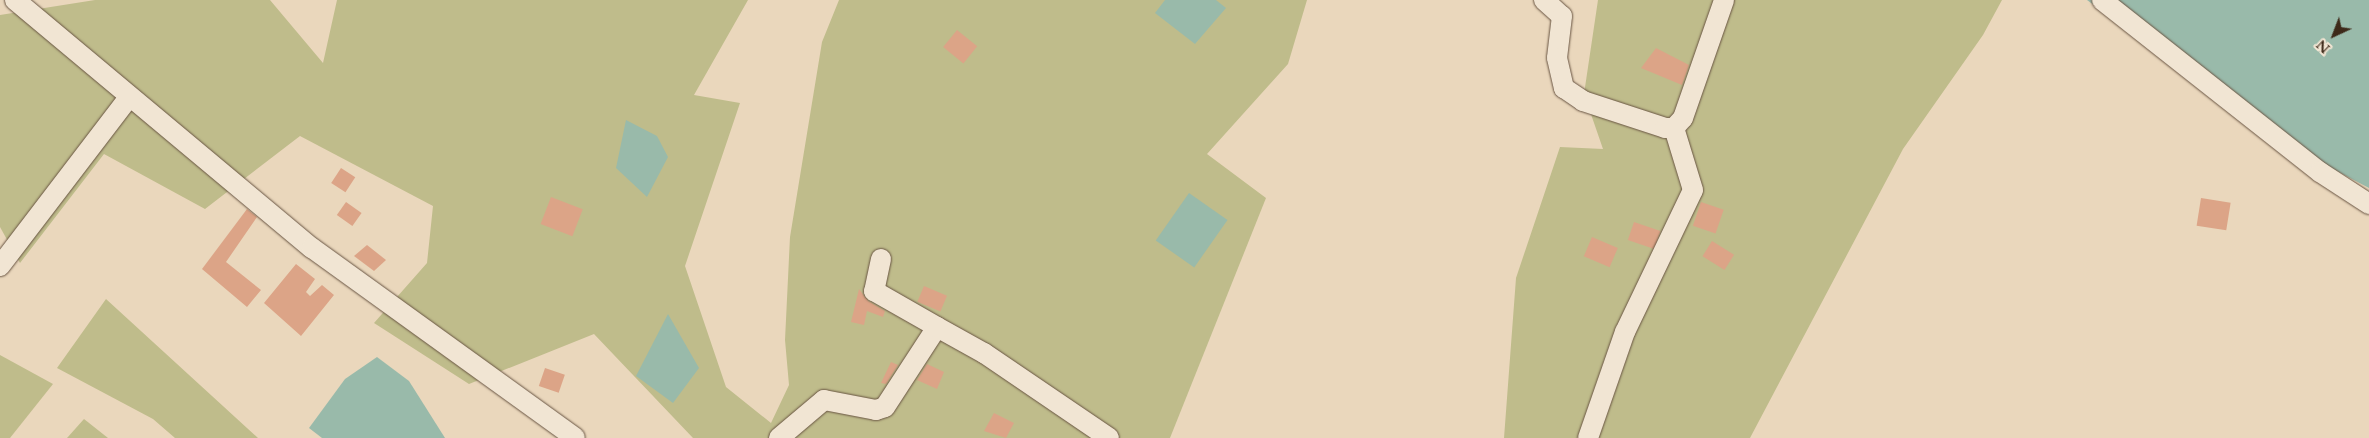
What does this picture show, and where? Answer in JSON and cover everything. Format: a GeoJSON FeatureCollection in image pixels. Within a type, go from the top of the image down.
{"type":"FeatureCollection","features":[{"type":"Feature","properties":{"kind":"street"},"geometry":{"type":"LineString","coordinates":[[15,0],[312,248],[575,438]]}},
{"type":"Feature","properties":{"kind":"street"},"geometry":{"type":"LineString","coordinates":[[1544,0],[1562,16],[1557,58],[1564,88],[1583,101],[1674,128]]}},
{"type":"Feature","properties":{"kind":"street"},"geometry":{"type":"LineString","coordinates":[[1588,438],[1625,332],[1693,190],[1674,128],[1700,74],[1724,0]]}},
{"type":"Feature","properties":{"kind":"street"},"geometry":{"type":"LineString","coordinates":[[2102,0],[2320,172],[2369,204]]}},
{"type":"Feature","properties":{"kind":"street"},"geometry":{"type":"LineString","coordinates":[[0,266],[129,97]]}},
{"type":"Feature","properties":{"kind":"street"},"geometry":{"type":"LineString","coordinates":[[881,259],[874,291],[984,353],[1109,438]]}},
{"type":"Feature","properties":{"kind":"street"},"geometry":{"type":"LineString","coordinates":[[779,438],[824,400],[876,410],[885,406],[937,327]]}},
{"type":"Feature","properties":{"kind":"shaded area"},"geometry":{"type":"Polygon","coordinates":[[[95,0],[270,0],[323,63],[337,0],[748,0],[694,95],[740,103],[685,266],[726,387],[771,423],[789,385],[785,340],[790,237],[822,42],[839,0],[1307,0],[1288,64],[1207,154],[1266,198],[1170,438],[693,438],[594,334],[469,384],[374,323],[427,263],[433,206],[300,136],[205,209],[104,154],[20,263],[0,227],[0,15],[95,0]]]}},
{"type":"Feature","properties":{"kind":"shaded area"},"geometry":{"type":"Polygon","coordinates":[[[1165,0],[1216,0],[1226,8],[1195,44],[1155,13],[1165,0]]]}},
{"type":"Feature","properties":{"kind":"shaded area"},"geometry":{"type":"Polygon","coordinates":[[[1598,0],[2002,0],[1983,35],[1903,149],[1750,438],[1504,438],[1516,278],[1560,147],[1603,149],[1584,94],[1598,0]]]}},
{"type":"Feature","properties":{"kind":"shaded area"},"geometry":{"type":"Polygon","coordinates":[[[2087,0],[2369,0],[2369,188],[2276,139],[2087,0]]]}},
{"type":"Feature","properties":{"kind":"shaded area"},"geometry":{"type":"Polygon","coordinates":[[[626,120],[657,136],[668,157],[647,197],[616,168],[626,120]]]}},
{"type":"Feature","properties":{"kind":"shaded area"},"geometry":{"type":"Polygon","coordinates":[[[1189,193],[1228,220],[1194,267],[1156,241],[1189,193]]]}},
{"type":"Feature","properties":{"kind":"shaded area"},"geometry":{"type":"Polygon","coordinates":[[[106,299],[258,438],[175,438],[153,419],[57,368],[106,299]]]}},
{"type":"Feature","properties":{"kind":"shaded area"},"geometry":{"type":"Polygon","coordinates":[[[668,314],[699,368],[673,403],[636,376],[668,314]]]}},
{"type":"Feature","properties":{"kind":"shaded area"},"geometry":{"type":"Polygon","coordinates":[[[0,355],[53,384],[10,438],[0,438],[0,355]]]}},
{"type":"Feature","properties":{"kind":"shaded area"},"geometry":{"type":"Polygon","coordinates":[[[377,357],[409,381],[445,438],[322,438],[309,428],[345,379],[377,357]]]}},
{"type":"Feature","properties":{"kind":"shaded area"},"geometry":{"type":"Polygon","coordinates":[[[84,419],[108,438],[67,438],[84,419]]]}},
{"type":"Feature","properties":{"kind":"building"},"geometry":{"type":"Polygon","coordinates":[[[957,30],[977,46],[963,63],[943,47],[957,30]]]}},
{"type":"Feature","properties":{"kind":"building"},"geometry":{"type":"Polygon","coordinates":[[[1656,48],[1689,65],[1682,85],[1641,68],[1656,48]]]}},
{"type":"Feature","properties":{"kind":"building"},"geometry":{"type":"Polygon","coordinates":[[[341,168],[355,177],[345,192],[331,183],[341,168]]]}},
{"type":"Feature","properties":{"kind":"building"},"geometry":{"type":"Polygon","coordinates":[[[551,197],[583,209],[572,236],[541,224],[551,197]]]}},
{"type":"Feature","properties":{"kind":"building"},"geometry":{"type":"Polygon","coordinates":[[[2201,198],[2231,203],[2226,230],[2197,226],[2201,198]]]}},
{"type":"Feature","properties":{"kind":"building"},"geometry":{"type":"Polygon","coordinates":[[[346,202],[362,213],[352,226],[337,215],[346,202]]]}},
{"type":"Feature","properties":{"kind":"building"},"geometry":{"type":"Polygon","coordinates":[[[1701,202],[1724,210],[1716,233],[1693,226],[1701,202]]]}},
{"type":"Feature","properties":{"kind":"building"},"geometry":{"type":"Polygon","coordinates":[[[247,209],[257,217],[226,262],[261,290],[247,307],[202,269],[247,209]]]}},
{"type":"Feature","properties":{"kind":"building"},"geometry":{"type":"Polygon","coordinates":[[[1634,222],[1660,231],[1654,249],[1628,240],[1634,222]]]}},
{"type":"Feature","properties":{"kind":"building"},"geometry":{"type":"Polygon","coordinates":[[[1592,237],[1618,248],[1610,267],[1584,256],[1592,237]]]}},
{"type":"Feature","properties":{"kind":"building"},"geometry":{"type":"Polygon","coordinates":[[[1712,241],[1734,255],[1725,270],[1702,256],[1712,241]]]}},
{"type":"Feature","properties":{"kind":"building"},"geometry":{"type":"Polygon","coordinates":[[[367,245],[386,260],[374,271],[354,256],[367,245]]]}},
{"type":"Feature","properties":{"kind":"building"},"geometry":{"type":"Polygon","coordinates":[[[296,264],[315,279],[306,292],[310,296],[322,285],[334,295],[301,336],[264,303],[296,264]]]}},
{"type":"Feature","properties":{"kind":"building"},"geometry":{"type":"Polygon","coordinates":[[[924,286],[947,296],[940,311],[917,302],[924,286]]]}},
{"type":"Feature","properties":{"kind":"building"},"geometry":{"type":"Polygon","coordinates":[[[859,289],[868,301],[885,311],[883,317],[867,311],[864,325],[851,322],[859,289]]]}},
{"type":"Feature","properties":{"kind":"building"},"geometry":{"type":"Polygon","coordinates":[[[891,362],[898,365],[886,384],[881,383],[891,362]]]}},
{"type":"Feature","properties":{"kind":"building"},"geometry":{"type":"Polygon","coordinates":[[[927,364],[944,372],[937,389],[917,380],[927,364]]]}},
{"type":"Feature","properties":{"kind":"building"},"geometry":{"type":"Polygon","coordinates":[[[545,368],[565,375],[559,393],[539,386],[545,368]]]}},
{"type":"Feature","properties":{"kind":"building"},"geometry":{"type":"Polygon","coordinates":[[[994,413],[1014,423],[1006,438],[984,431],[994,413]]]}}]}
